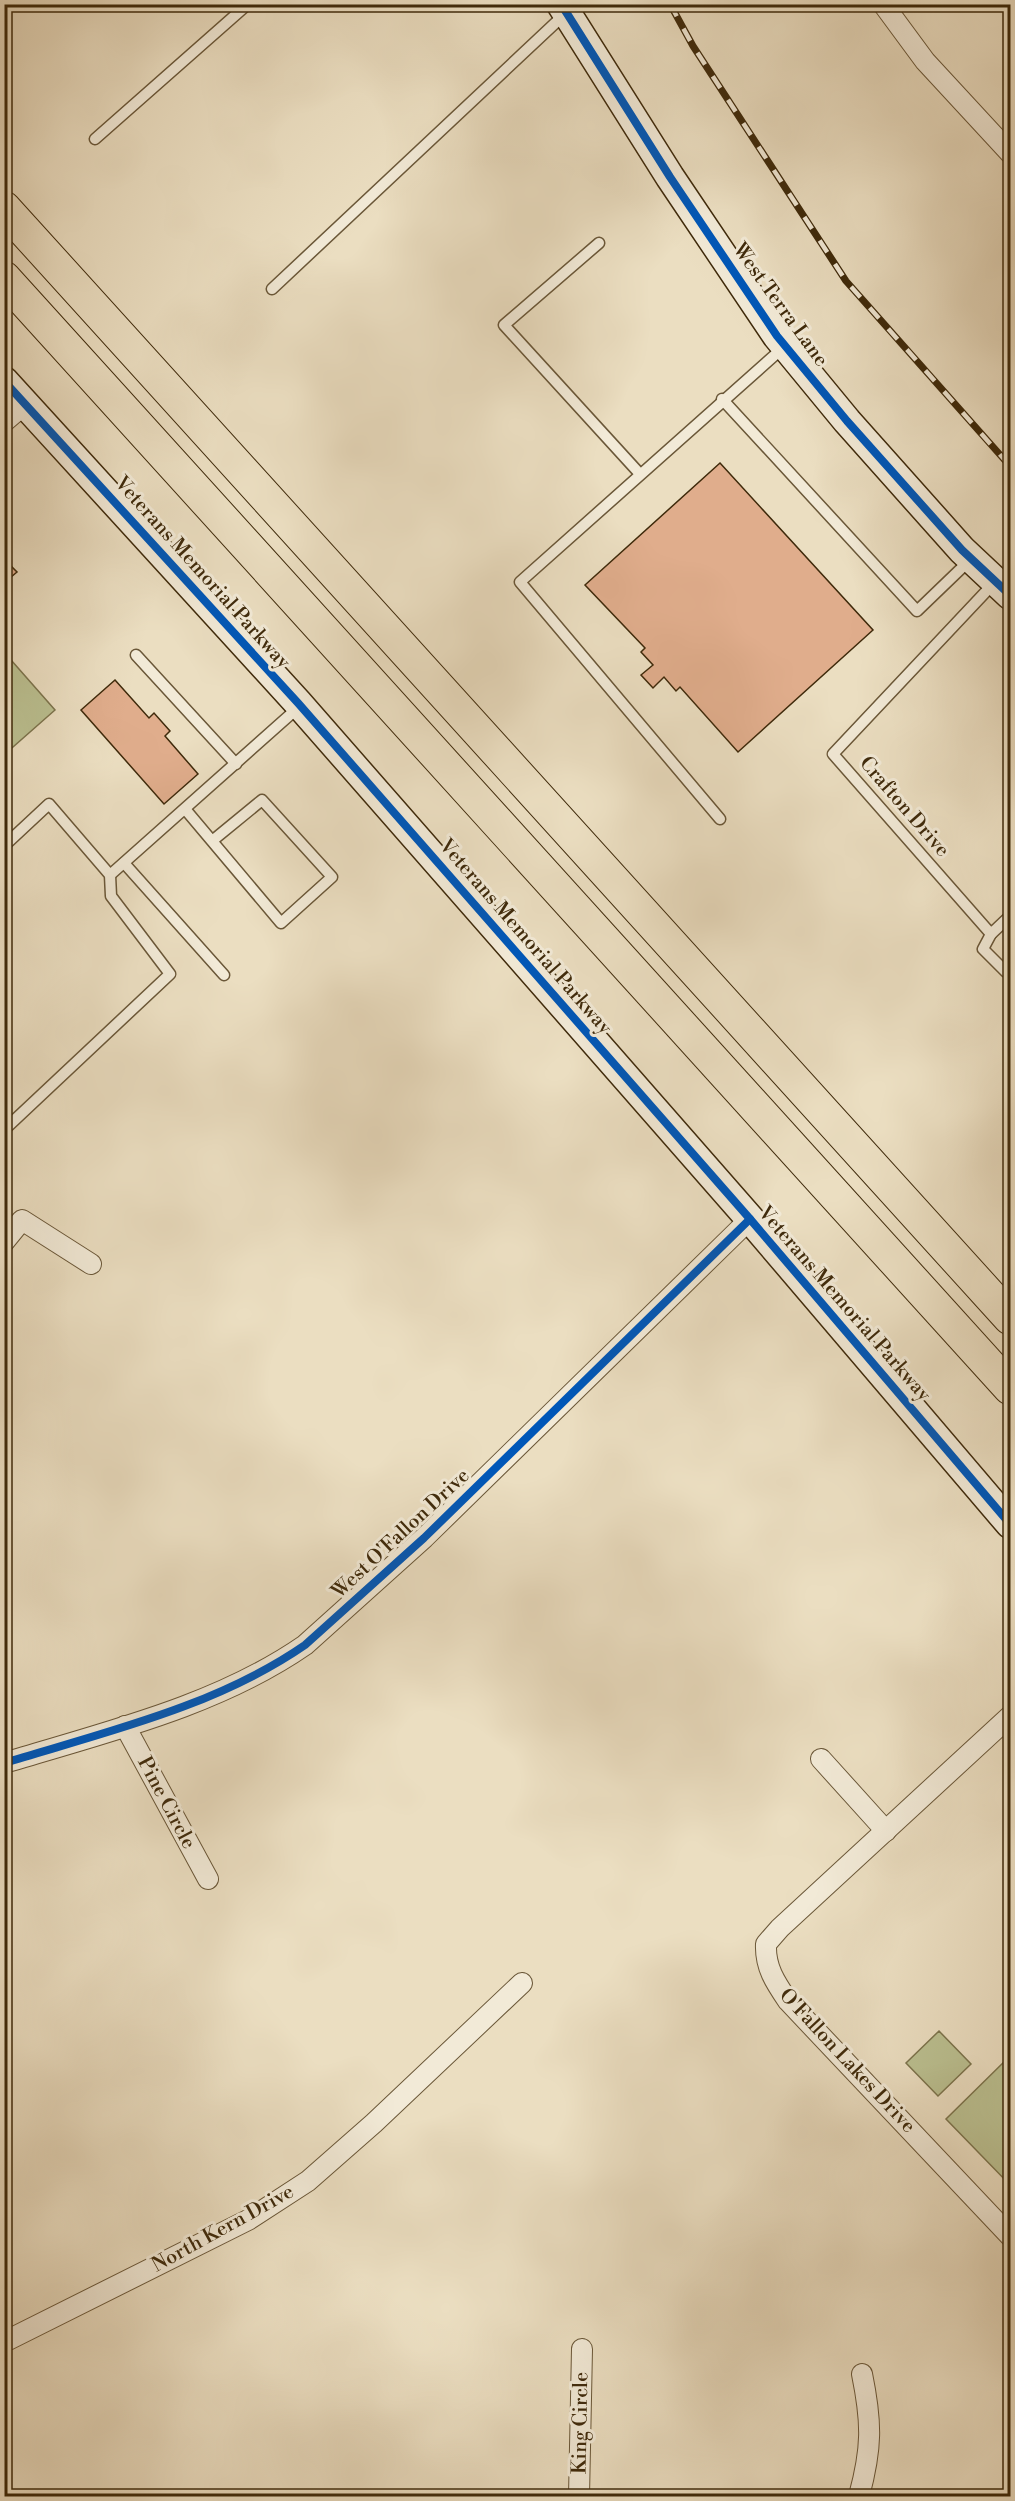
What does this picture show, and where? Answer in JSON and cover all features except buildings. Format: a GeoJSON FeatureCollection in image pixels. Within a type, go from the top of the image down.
{"type":"FeatureCollection","features":[{"type":"Feature","properties":{"kind":"highway"},"geometry":{"type":"LineString","coordinates":[[4,208],[1011,1318]]}},
{"type":"Feature","properties":{"kind":"highway"},"geometry":{"type":"LineString","coordinates":[[4,278],[1011,1388]]}},
{"type":"Feature","properties":{"kind":"street"},"geometry":{"type":"LineString","coordinates":[[883,4],[926,61],[1011,153]]}},
{"type":"Feature","properties":{"kind":"street","name":"West Terra Lane"},"geometry":{"type":"LineString","coordinates":[[564,9],[670,177],[786,346],[847,421],[972,558],[1003,588]]}},
{"type":"Feature","properties":{"kind":"street","name":"Veterans Memorial Parkway"},"geometry":{"type":"LineString","coordinates":[[4,381],[15,413],[301,706],[750,1219],[1011,1524]]}},
{"type":"Feature","properties":{"kind":"street","name":"West O'Fallon Drive"},"geometry":{"type":"LineString","coordinates":[[4,1763],[125,1726],[217,1692],[286,1658],[305,1644],[424,1538],[750,1219]]}},
{"type":"Feature","properties":{"kind":"street"},"geometry":{"type":"LineString","coordinates":[[4,1242],[22,1220],[91,1263]]}},
{"type":"Feature","properties":{"kind":"street","name":"O'Fallon Lakes Drive"},"geometry":{"type":"LineString","coordinates":[[1011,1716],[780,1928],[766,1944],[765,1960],[775,1982],[788,2001],[1011,2236]]}},
{"type":"Feature","properties":{"kind":"street","name":"Pine Circle"},"geometry":{"type":"LineString","coordinates":[[125,1726],[208,1879]]}},
{"type":"Feature","properties":{"kind":"street"},"geometry":{"type":"LineString","coordinates":[[821,1759],[886,1831]]}},
{"type":"Feature","properties":{"kind":"street","name":"North Kern Drive"},"geometry":{"type":"LineString","coordinates":[[4,2342],[248,2220],[308,2181],[374,2123],[522,1983]]}},
{"type":"Feature","properties":{"kind":"street","name":"King Circle"},"geometry":{"type":"LineString","coordinates":[[579,2496],[582,2349]]}},
{"type":"Feature","properties":{"kind":"street"},"geometry":{"type":"LineString","coordinates":[[859,2496],[868,2463],[871,2414],[862,2374]]}},
{"type":"Feature","properties":{"kind":"lane"},"geometry":{"type":"LineString","coordinates":[[95,139],[248,4]]}},
{"type":"Feature","properties":{"kind":"lane"},"geometry":{"type":"LineString","coordinates":[[272,289],[564,9]]}},
{"type":"Feature","properties":{"kind":"lane"},"geometry":{"type":"LineString","coordinates":[[599,243],[504,325],[640,474]]}},
{"type":"Feature","properties":{"kind":"lane"},"geometry":{"type":"LineString","coordinates":[[720,819],[520,582],[722,399],[786,346]]}},
{"type":"Feature","properties":{"kind":"lane"},"geometry":{"type":"LineString","coordinates":[[722,399],[917,611],[972,558]]}},
{"type":"Feature","properties":{"kind":"lane","name":"Crafton Drive"},"geometry":{"type":"LineString","coordinates":[[991,934],[834,754],[1003,588]]}},
{"type":"Feature","properties":{"kind":"lane"},"geometry":{"type":"LineString","coordinates":[[136,655],[236,764]]}},
{"type":"Feature","properties":{"kind":"lane"},"geometry":{"type":"LineString","coordinates":[[110,875],[301,706]]}},
{"type":"Feature","properties":{"kind":"lane"},"geometry":{"type":"LineString","coordinates":[[185,809],[281,923],[332,878],[262,800],[212,841]]}},
{"type":"Feature","properties":{"kind":"lane"},"geometry":{"type":"LineString","coordinates":[[4,846],[49,804],[110,875],[111,896],[170,974],[4,1130]]}},
{"type":"Feature","properties":{"kind":"lane"},"geometry":{"type":"LineString","coordinates":[[124,863],[224,975]]}},
{"type":"Feature","properties":{"kind":"lane"},"geometry":{"type":"LineString","coordinates":[[1011,916],[991,934],[982,948],[1006,972],[1011,968]]}},
{"type":"Feature","properties":{"kind":"green space"},"geometry":{"type":"Polygon","coordinates":[[[4,652],[55,710],[5,754],[4,754],[4,652]]]}},
{"type":"Feature","properties":{"kind":"green space"},"geometry":{"type":"Polygon","coordinates":[[[939,2031],[971,2064],[938,2096],[906,2063],[939,2031]]]}},
{"type":"Feature","properties":{"kind":"green space"},"geometry":{"type":"Polygon","coordinates":[[[1010,2056],[1010,2185],[946,2119],[1010,2056]]]}},
{"type":"Feature","properties":{"kind":"railway"},"geometry":{"type":"LineString","coordinates":[[670,4],[693,46],[846,281],[1010,466]]}},
{"type":"Feature","properties":{"kind":"cycle path"},"geometry":{"type":"LineString","coordinates":[[561,4],[670,177],[777,336],[847,421],[962,550],[1010,595]]}},
{"type":"Feature","properties":{"kind":"cycle path"},"geometry":{"type":"LineString","coordinates":[[4,381],[298,703],[750,1219],[1010,1524]]}},
{"type":"Feature","properties":{"kind":"cycle path"},"geometry":{"type":"LineString","coordinates":[[4,1763],[121,1728],[198,1701],[235,1685],[305,1645],[424,1538],[750,1219]]}}]}
